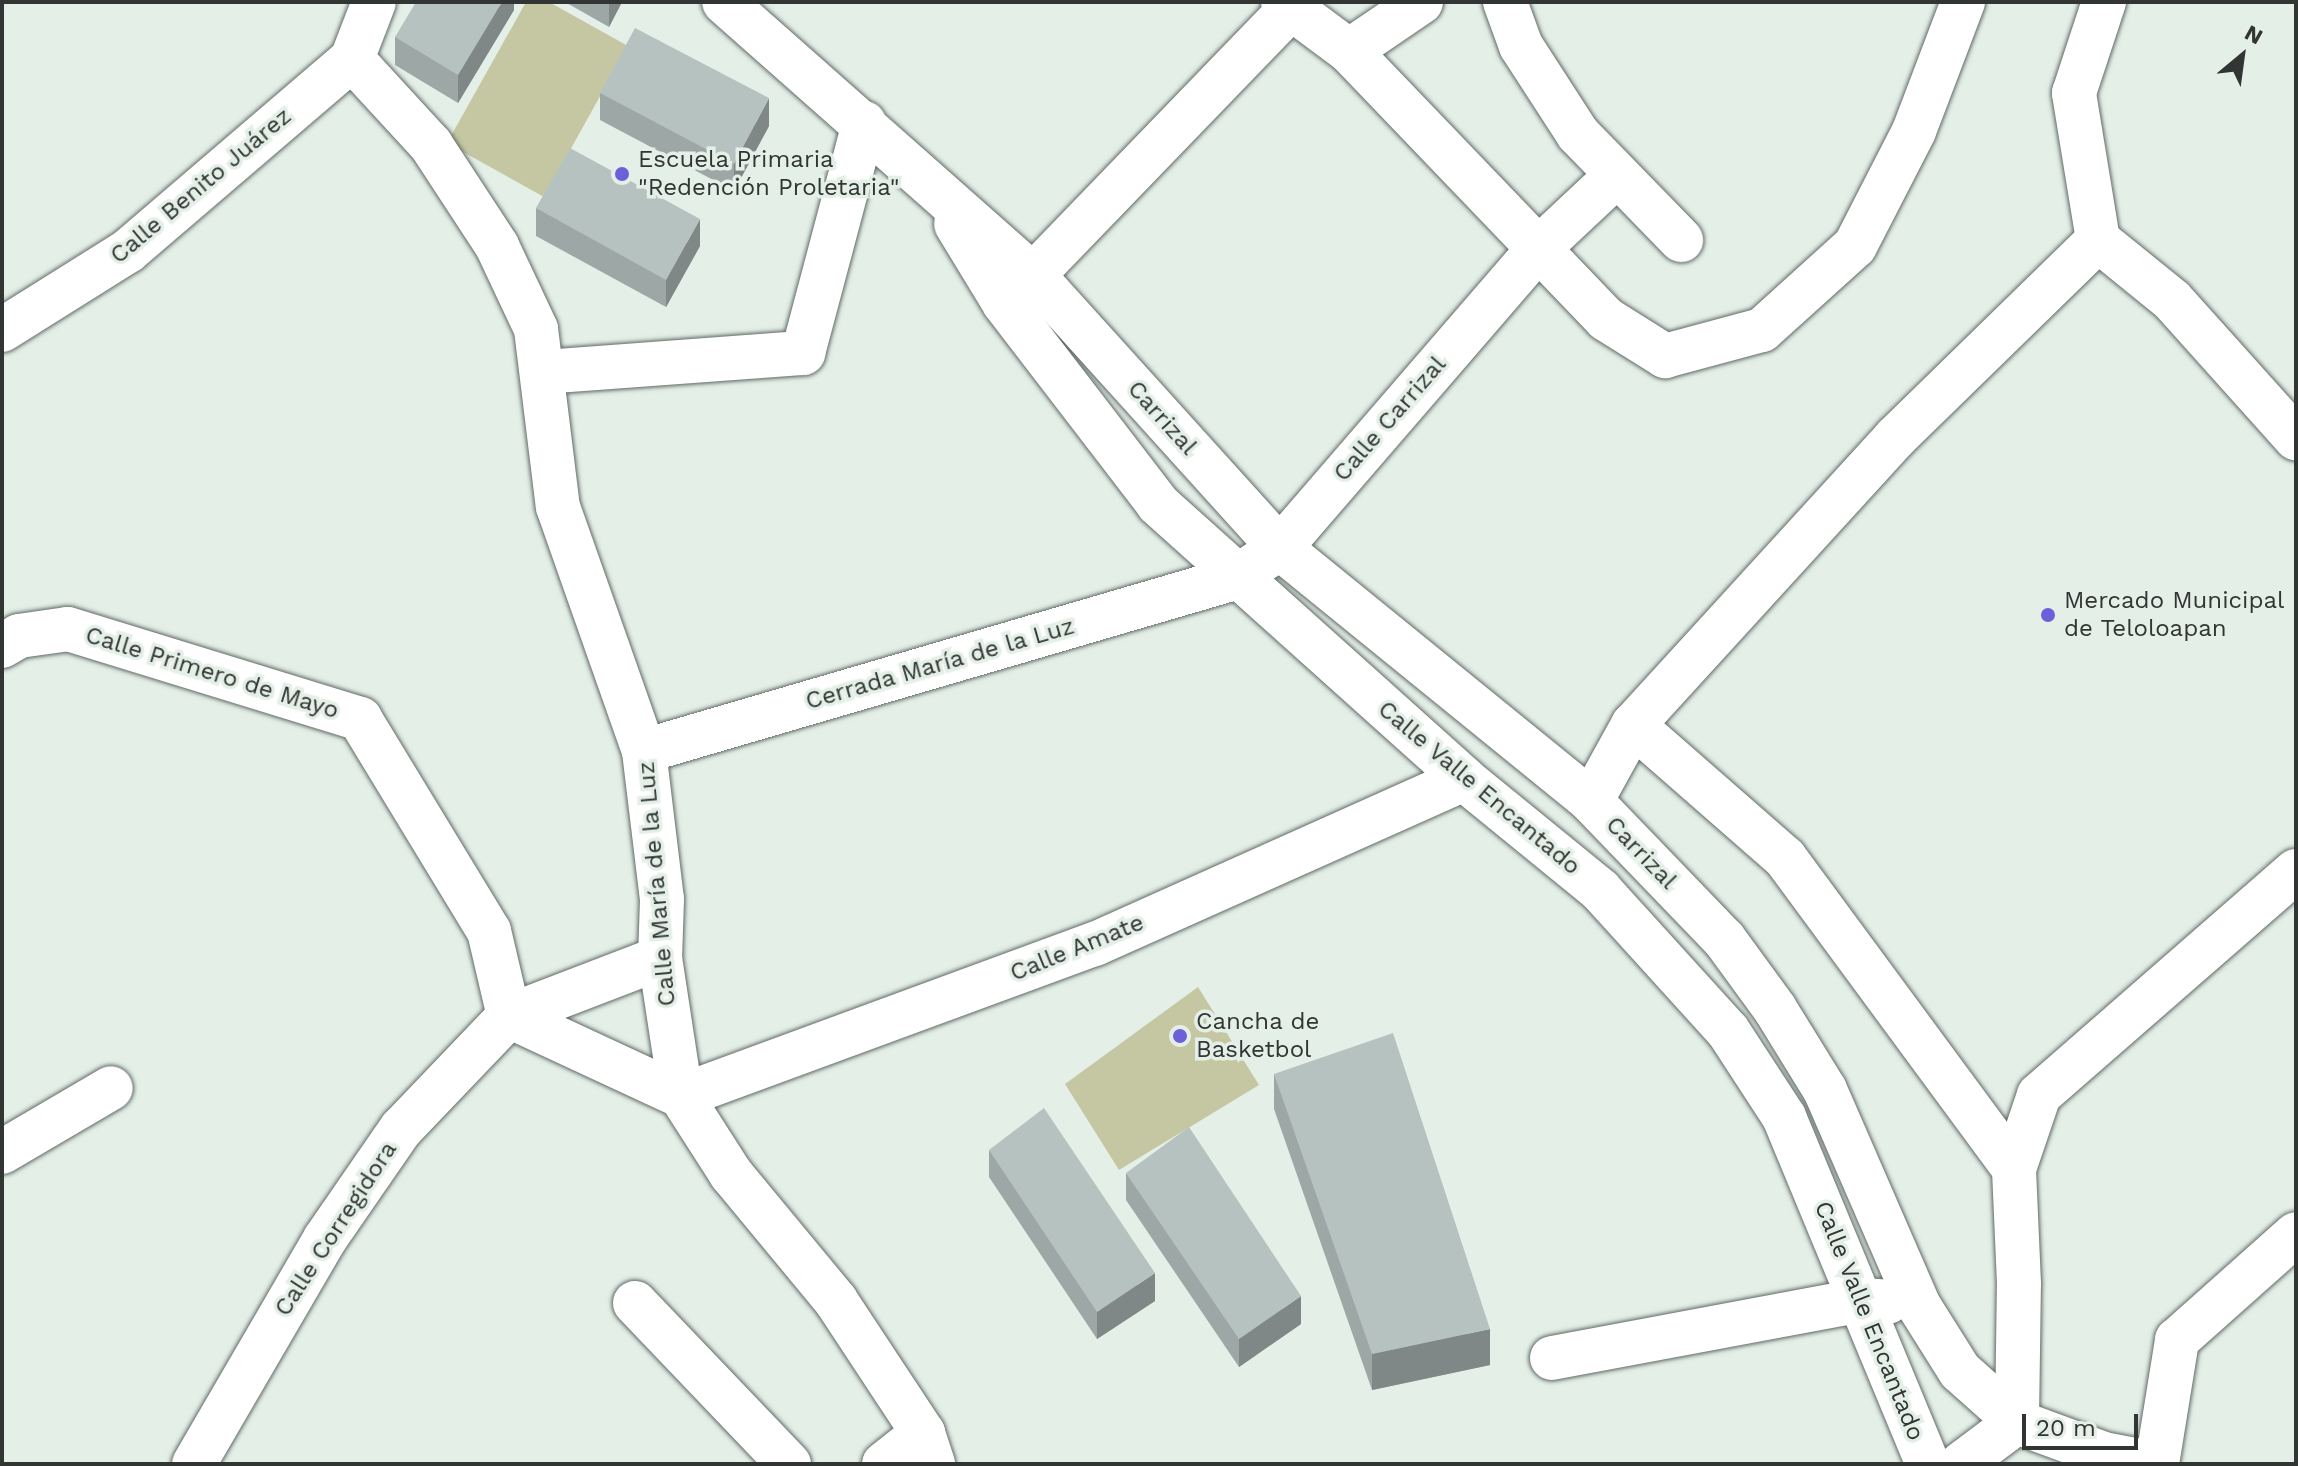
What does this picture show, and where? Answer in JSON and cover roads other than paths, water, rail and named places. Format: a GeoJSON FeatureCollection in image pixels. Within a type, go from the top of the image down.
{"type":"FeatureCollection","features":[{"type":"Feature","properties":{"kind":"street"},"geometry":{"type":"LineString","coordinates":[[352,59],[374,2]]}},
{"type":"Feature","properties":{"kind":"street","name":"Calle Valle Encantado"},"geometry":{"type":"LineString","coordinates":[[724,2],[930,180],[1019,290],[1158,504],[1235,578],[1464,779],[1600,890],[1728,1031],[1784,1117],[1928,1464]]}},
{"type":"Feature","properties":{"kind":"street"},"geometry":{"type":"LineString","coordinates":[[1349,51],[1421,2]]}},
{"type":"Feature","properties":{"kind":"street"},"geometry":{"type":"LineString","coordinates":[[1505,2],[1521,46],[1578,134],[1681,240]]}},
{"type":"Feature","properties":{"kind":"street"},"geometry":{"type":"LineString","coordinates":[[1019,290],[1288,5],[1349,51],[1536,251],[1606,319],[1665,356],[1762,330],[1855,246],[1914,131],[1963,2]]}},
{"type":"Feature","properties":{"kind":"street"},"geometry":{"type":"LineString","coordinates":[[2104,2],[2074,93],[2098,240],[2172,300],[2296,438]]}},
{"type":"Feature","properties":{"kind":"street","name":"Calle Benito Juárez"},"geometry":{"type":"LineString","coordinates":[[2,330],[128,251],[352,59]]}},
{"type":"Feature","properties":{"kind":"street","name":"Calle María de la Luz"},"geometry":{"type":"LineString","coordinates":[[352,59],[431,145],[497,246],[536,329],[558,507],[644,751],[662,899],[660,958],[681,1096],[731,1174],[836,1301],[928,1448]]}},
{"type":"Feature","properties":{"kind":"street"},"geometry":{"type":"LineString","coordinates":[[543,372],[803,353],[864,123]]}},
{"type":"Feature","properties":{"kind":"street","name":"Calle Carrizal"},"geometry":{"type":"LineString","coordinates":[[1235,578],[1280,548],[1536,251],[1617,175]]}},
{"type":"Feature","properties":{"kind":"street"},"geometry":{"type":"LineString","coordinates":[[1591,801],[1633,725],[1895,438],[2098,240]]}},
{"type":"Feature","properties":{"kind":"street","name":"Carrizal"},"geometry":{"type":"LineString","coordinates":[[1019,290],[1280,548],[1591,801],[1724,939],[1775,1009],[1825,1090],[1919,1306],[1960,1371],[2017,1422],[2104,1454],[2157,1464]]}},
{"type":"Feature","properties":{"kind":"street","name":"Cerrada María de la Luz"},"geometry":{"type":"LineString","coordinates":[[644,751],[1235,578]]}},
{"type":"Feature","properties":{"kind":"street","name":"Calle Primero de Mayo"},"geometry":{"type":"LineString","coordinates":[[2,646],[19,636],[68,629],[360,719],[489,931],[509,1016]]}},
{"type":"Feature","properties":{"kind":"street"},"geometry":{"type":"LineString","coordinates":[[1633,725],[1785,858],[2014,1169]]}},
{"type":"Feature","properties":{"kind":"street","name":"Calle Amate"},"geometry":{"type":"LineString","coordinates":[[681,1096],[1095,944],[1464,779]]}},
{"type":"Feature","properties":{"kind":"street"},"geometry":{"type":"LineString","coordinates":[[1961,1464],[2017,1422],[2014,1169],[2039,1095],[2296,871]]}},
{"type":"Feature","properties":{"kind":"street"},"geometry":{"type":"LineString","coordinates":[[509,1016],[660,958]]}},
{"type":"Feature","properties":{"kind":"street"},"geometry":{"type":"LineString","coordinates":[[509,1016],[681,1096]]}},
{"type":"Feature","properties":{"kind":"street","name":"Calle Corregidora"},"geometry":{"type":"LineString","coordinates":[[194,1464],[325,1239],[393,1141],[509,1016]]}},
{"type":"Feature","properties":{"kind":"street"},"geometry":{"type":"LineString","coordinates":[[2,1152],[111,1088]]}},
{"type":"Feature","properties":{"kind":"street"},"geometry":{"type":"LineString","coordinates":[[2157,1464],[2177,1340],[2296,1234]]}},
{"type":"Feature","properties":{"kind":"street"},"geometry":{"type":"LineString","coordinates":[[1552,1358],[1862,1300],[1919,1306]]}},
{"type":"Feature","properties":{"kind":"street"},"geometry":{"type":"LineString","coordinates":[[635,1303],[789,1464]]}},
{"type":"Feature","properties":{"kind":"street"},"geometry":{"type":"LineString","coordinates":[[884,1464],[928,1448]]}},
{"type":"Feature","properties":{"kind":"place","name":"Escuela Primaria \"Redención Proletaria\""},"geometry":{"type":"Point","coordinates":[622,174]}},
{"type":"Feature","properties":{"kind":"place","name":"Mercado Municipal de Teloloapan"},"geometry":{"type":"Point","coordinates":[2048,615]}},
{"type":"Feature","properties":{"kind":"place","name":"Cancha de Basketbol"},"geometry":{"type":"Point","coordinates":[1180,1036]}}]}
